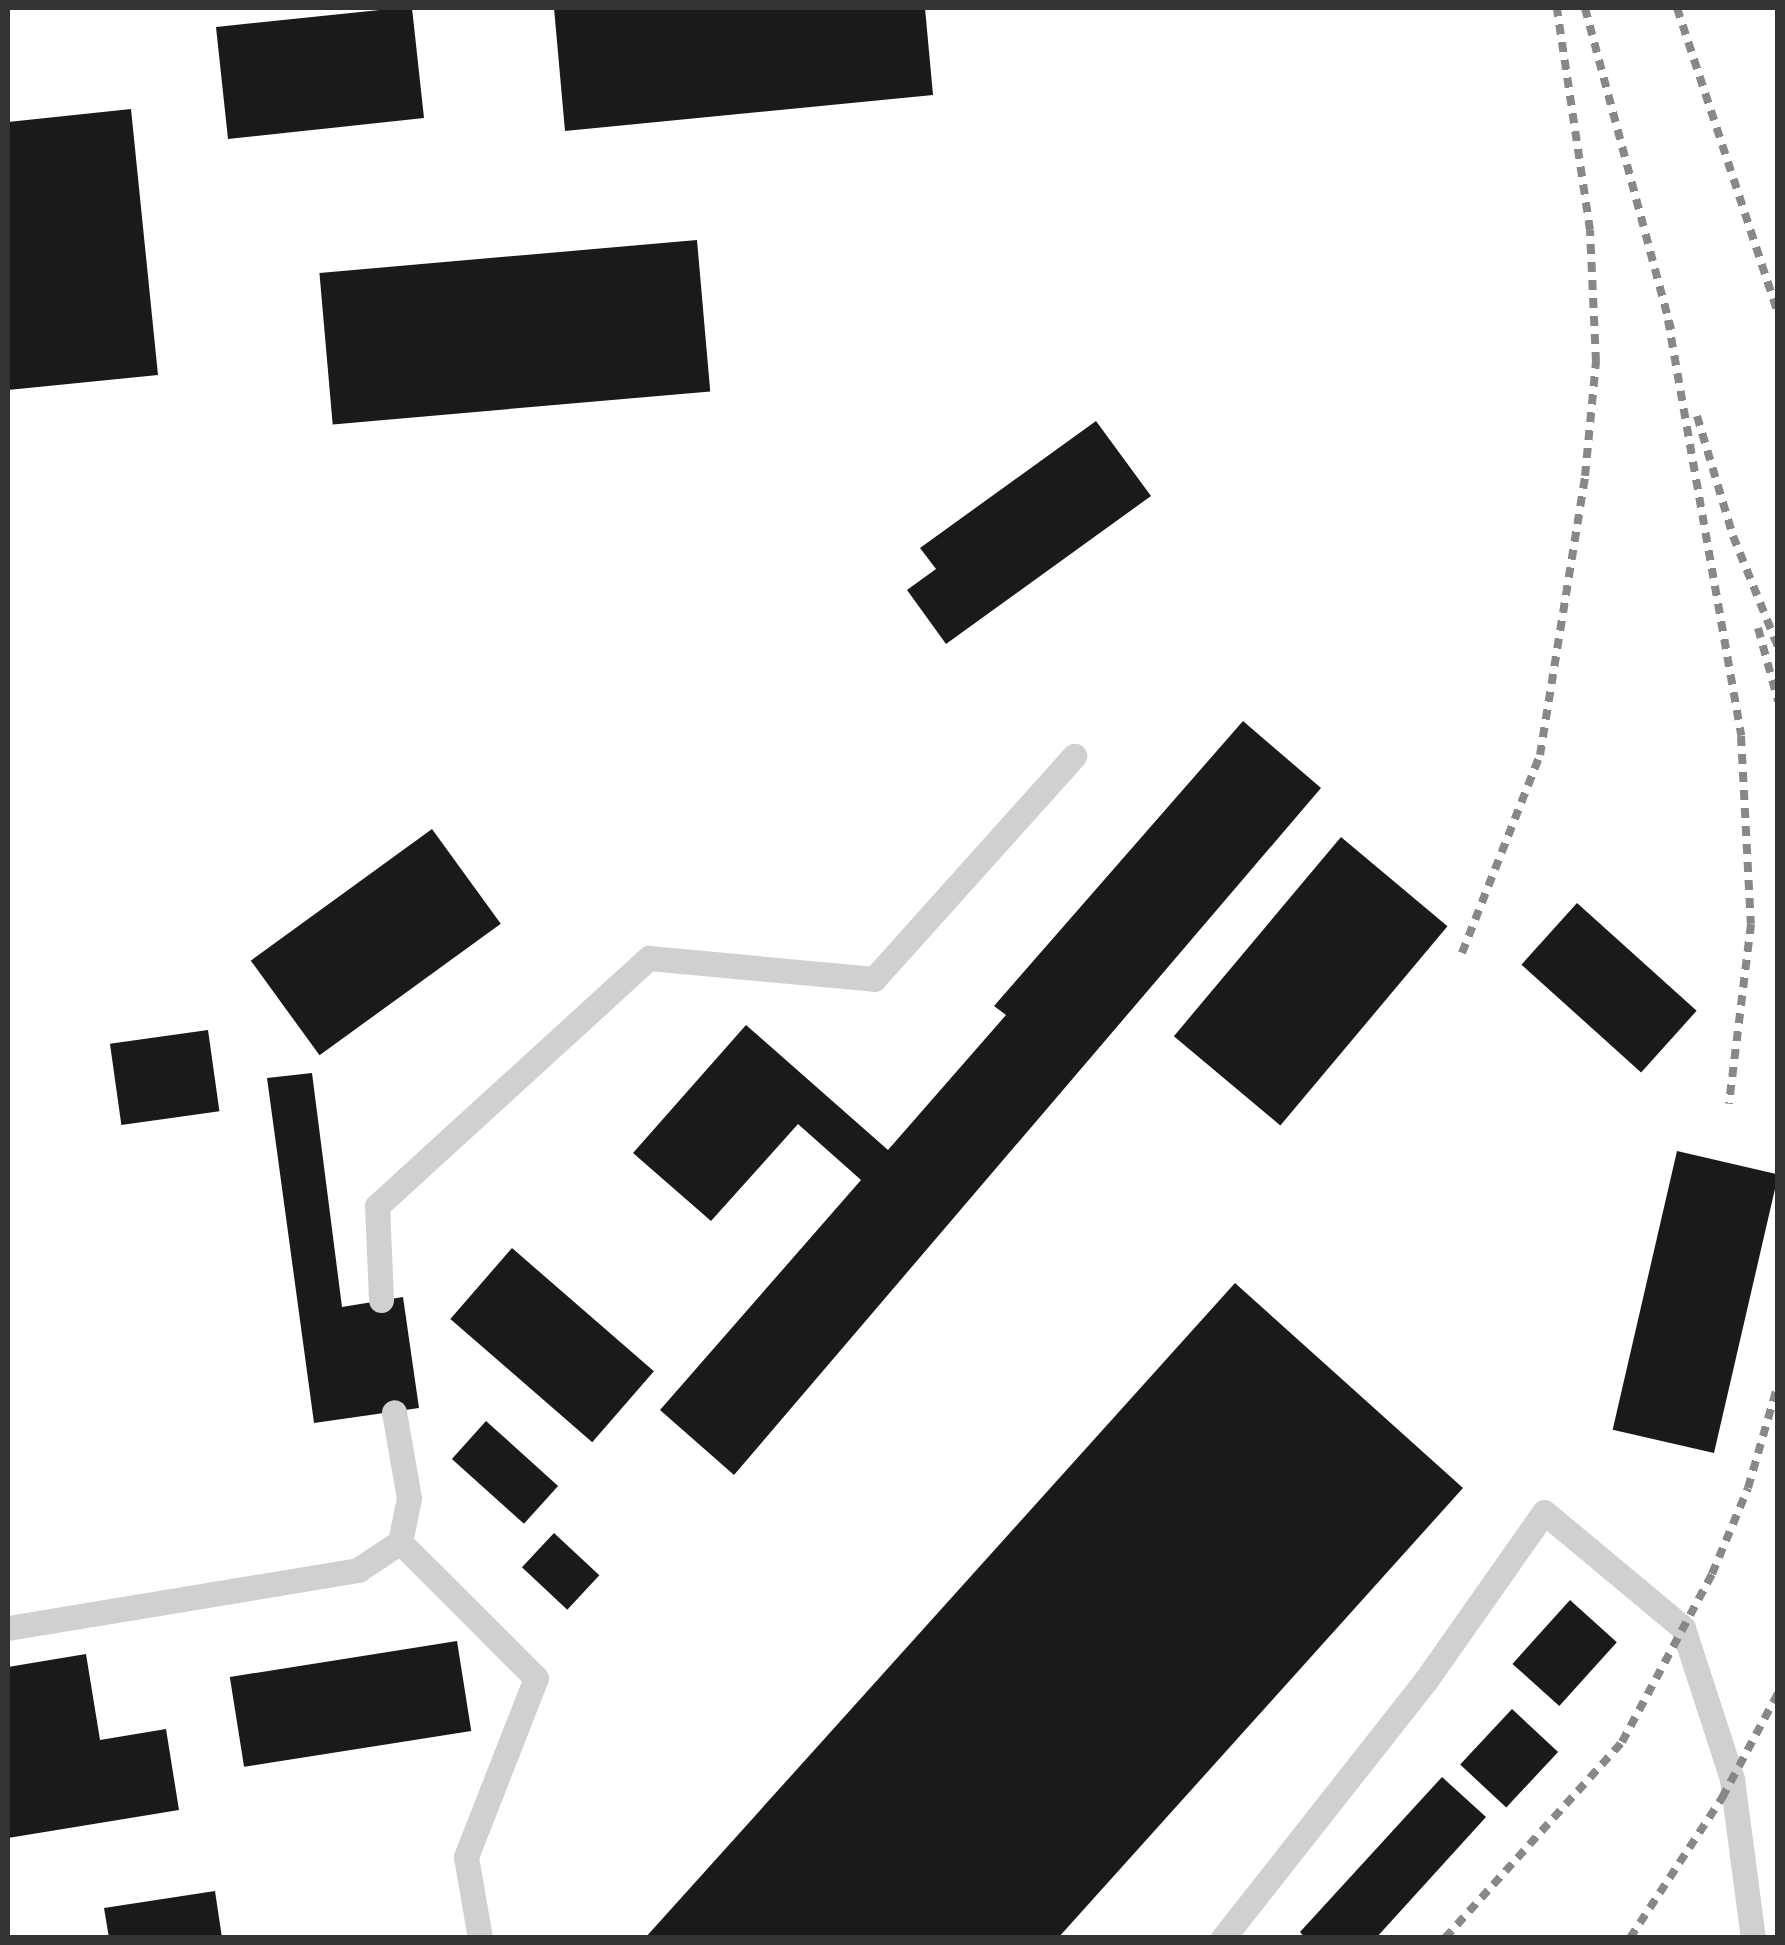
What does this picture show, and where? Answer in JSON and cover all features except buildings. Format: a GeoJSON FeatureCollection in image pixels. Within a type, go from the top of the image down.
{"type":"FeatureCollection","features":[{"type":"Feature","properties":{"kind":"lane"},"geometry":{"type":"LineString","coordinates":[[380,1300],[378,1206],[648,958],[874,979],[1074,756]]}},
{"type":"Feature","properties":{"kind":"lane"},"geometry":{"type":"LineString","coordinates":[[8,1628],[358,1570],[400,1542],[409,1498],[394,1412]]}},
{"type":"Feature","properties":{"kind":"lane"},"geometry":{"type":"LineString","coordinates":[[1222,1938],[1426,1680],[1544,1512],[1683,1628],[1732,1780],[1752,1938]]}},
{"type":"Feature","properties":{"kind":"lane"},"geometry":{"type":"LineString","coordinates":[[400,1542],[536,1678],[466,1857],[480,1938]]}},
{"type":"Feature","properties":{"kind":"railway"},"geometry":{"type":"LineString","coordinates":[[1462,953],[1540,755],[1585,476],[1596,362],[1590,230],[1557,8]]}},
{"type":"Feature","properties":{"kind":"railway"},"geometry":{"type":"LineString","coordinates":[[1585,8],[1671,330]]}},
{"type":"Feature","properties":{"kind":"railway"},"geometry":{"type":"LineString","coordinates":[[1677,8],[1778,314]]}},
{"type":"Feature","properties":{"kind":"railway"},"geometry":{"type":"LineString","coordinates":[[1668,320],[1741,736],[1751,924],[1729,1104]]}},
{"type":"Feature","properties":{"kind":"railway"},"geometry":{"type":"LineString","coordinates":[[1697,416],[1733,536],[1778,647]]}},
{"type":"Feature","properties":{"kind":"railway"},"geometry":{"type":"LineString","coordinates":[[1758,628],[1778,701]]}},
{"type":"Feature","properties":{"kind":"railway"},"geometry":{"type":"LineString","coordinates":[[1445,1938],[1622,1742],[1712,1574],[1748,1488],[1778,1384]]}},
{"type":"Feature","properties":{"kind":"railway"},"geometry":{"type":"LineString","coordinates":[[1630,1938],[1722,1798],[1778,1693]]}}]}
